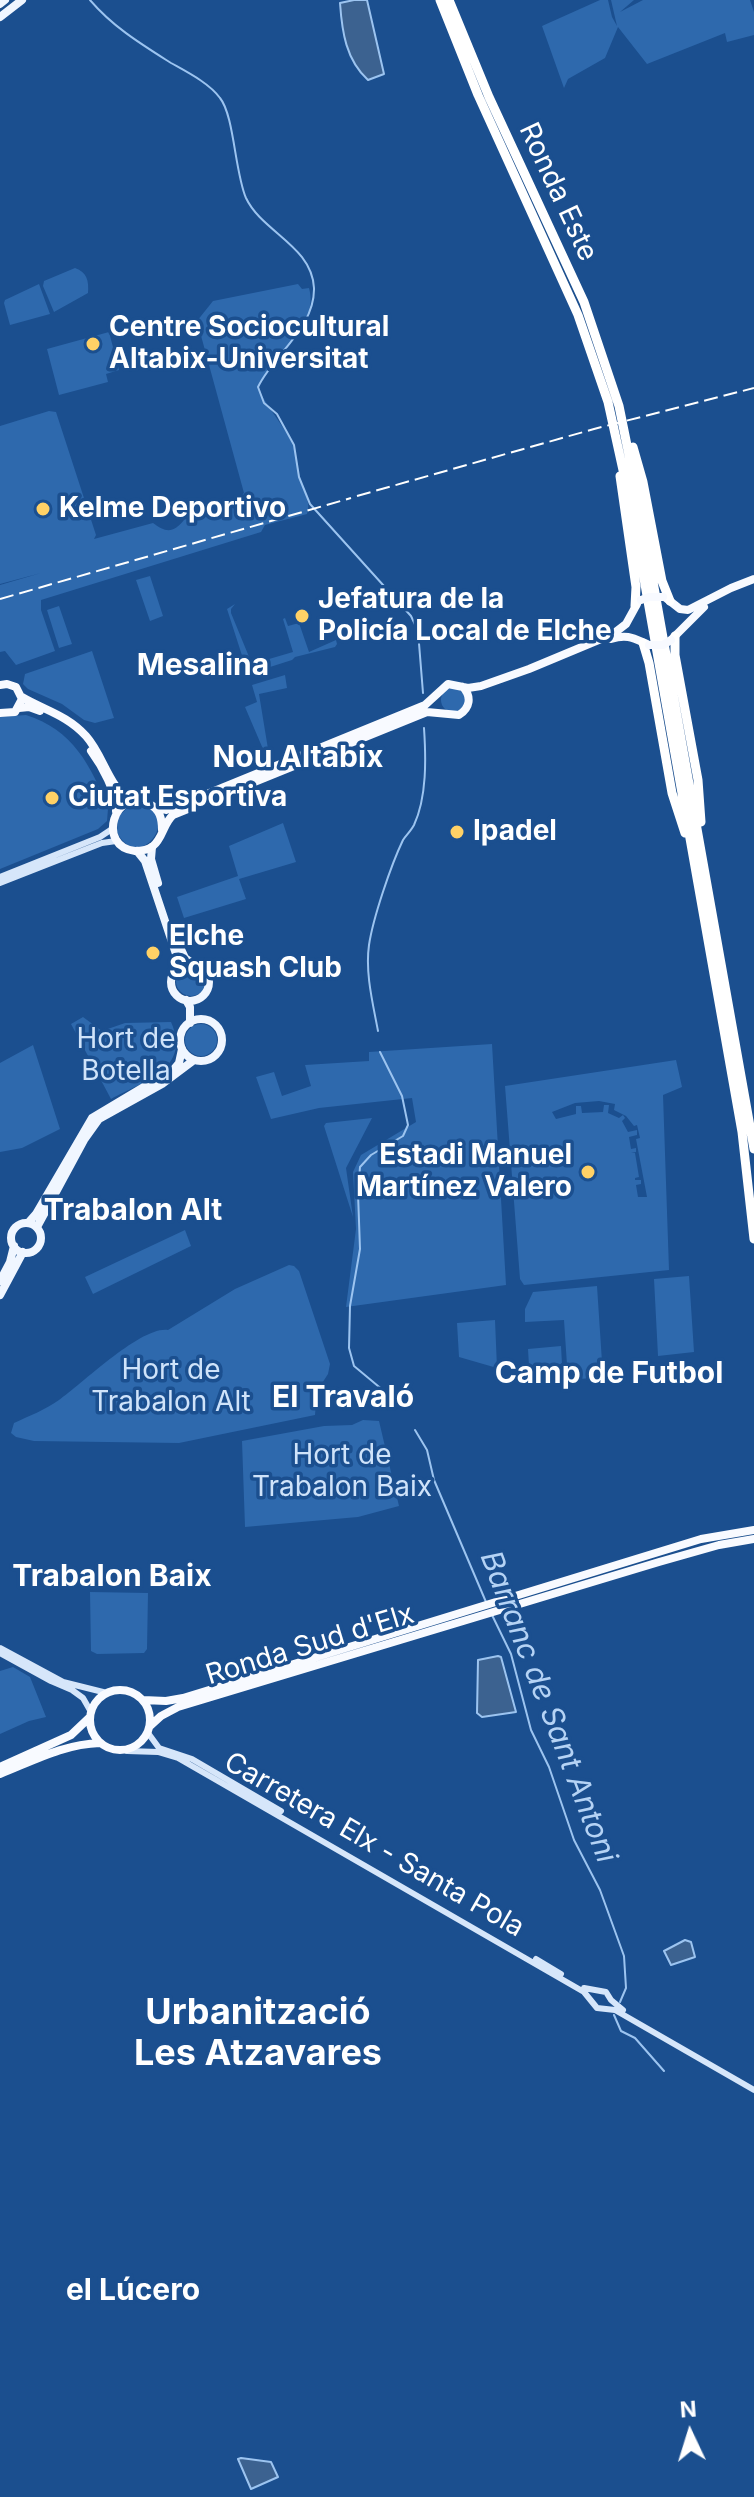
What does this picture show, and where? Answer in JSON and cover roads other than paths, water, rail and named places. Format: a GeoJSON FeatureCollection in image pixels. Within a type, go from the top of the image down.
{"type":"FeatureCollection","features":[{"type":"Feature","properties":{"kind":"highway"},"geometry":{"type":"LineString","coordinates":[[433,0],[451,31]]}},
{"type":"Feature","properties":{"kind":"highway","name":"Ronda Este"},"geometry":{"type":"LineString","coordinates":[[440,0],[569,294],[608,402]]}},
{"type":"Feature","properties":{"kind":"highway","name":"Ronda Este"},"geometry":{"type":"LineString","coordinates":[[449,0],[584,302],[619,406]]}},
{"type":"Feature","properties":{"kind":"highway"},"geometry":{"type":"LineString","coordinates":[[456,0],[496,110]]}},
{"type":"Feature","properties":{"kind":"highway"},"geometry":{"type":"LineString","coordinates":[[608,402],[638,603]]}},
{"type":"Feature","properties":{"kind":"highway"},"geometry":{"type":"LineString","coordinates":[[608,402],[632,511],[742,1132],[754,1239]]}},
{"type":"Feature","properties":{"kind":"highway"},"geometry":{"type":"LineString","coordinates":[[619,406],[624,413],[641,473],[662,581],[680,621],[674,636],[675,655],[698,780],[708,893]]}},
{"type":"Feature","properties":{"kind":"highway"},"geometry":{"type":"LineString","coordinates":[[619,406],[644,530],[754,1149]]}},
{"type":"Feature","properties":{"kind":"highway"},"geometry":{"type":"LineString","coordinates":[[428,708],[450,716],[459,715],[481,690],[618,631],[638,603],[649,597],[669,601],[684,610],[691,609],[754,579]]}},
{"type":"Feature","properties":{"kind":"highway"},"geometry":{"type":"LineString","coordinates":[[584,647],[620,636],[663,645],[703,608],[743,584]]}},
{"type":"Feature","properties":{"kind":"highway"},"geometry":{"type":"LineString","coordinates":[[630,617],[631,628],[643,642],[649,663],[672,793],[692,851]]}},
{"type":"Feature","properties":{"kind":"highway"},"geometry":{"type":"LineString","coordinates":[[116,812],[132,801],[166,810],[428,708],[448,684],[481,686],[517,674]]}},
{"type":"Feature","properties":{"kind":"highway"},"geometry":{"type":"LineString","coordinates":[[0,685],[14,685],[22,697],[58,713],[75,725],[103,758],[116,789],[132,801]]}},
{"type":"Feature","properties":{"kind":"highway"},"geometry":{"type":"LineString","coordinates":[[463,687],[469,701]]}},
{"type":"Feature","properties":{"kind":"highway"},"geometry":{"type":"LineString","coordinates":[[437,696],[437,705],[442,712]]}},
{"type":"Feature","properties":{"kind":"highway"},"geometry":{"type":"LineString","coordinates":[[19,708],[22,697]]}},
{"type":"Feature","properties":{"kind":"highway"},"geometry":{"type":"LineString","coordinates":[[0,713],[9,714],[29,707],[47,714],[81,738],[100,767],[117,806],[112,829],[116,841],[129,850],[137,851],[152,847],[166,821],[173,815],[415,713]]}},
{"type":"Feature","properties":{"kind":"highway"},"geometry":{"type":"LineString","coordinates":[[155,807],[160,815],[162,830]]}},
{"type":"Feature","properties":{"kind":"highway"},"geometry":{"type":"LineString","coordinates":[[484,1610],[701,1539],[754,1530]]}},
{"type":"Feature","properties":{"kind":"highway"},"geometry":{"type":"LineString","coordinates":[[501,1604],[719,1545],[754,1539]]}},
{"type":"Feature","properties":{"kind":"highway","name":"Ronda Sud d'Elx"},"geometry":{"type":"LineString","coordinates":[[143,1700],[183,1698],[484,1610]]}},
{"type":"Feature","properties":{"kind":"highway","name":"Ronda Sud d'Elx"},"geometry":{"type":"LineString","coordinates":[[149,1730],[161,1716],[178,1707],[484,1610]]}},
{"type":"Feature","properties":{"kind":"highway"},"geometry":{"type":"LineString","coordinates":[[0,1767],[71,1735],[90,1714],[94,1704],[107,1693],[128,1690],[143,1700],[151,1717],[149,1730],[139,1744],[127,1751],[116,1750],[100,1743],[94,1736],[90,1714]]}},
{"type":"Feature","properties":{"kind":"highway"},"geometry":{"type":"LineString","coordinates":[[0,1774],[74,1745],[100,1743]]}},
{"type":"Feature","properties":{"kind":"main road"},"geometry":{"type":"LineString","coordinates":[[0,4],[5,0]]}},
{"type":"Feature","properties":{"kind":"main road"},"geometry":{"type":"LineString","coordinates":[[0,17],[22,0]]}},
{"type":"Feature","properties":{"kind":"main road"},"geometry":{"type":"LineString","coordinates":[[0,877],[100,837],[112,829]]}},
{"type":"Feature","properties":{"kind":"main road"},"geometry":{"type":"LineString","coordinates":[[0,883],[102,843],[116,841]]}},
{"type":"Feature","properties":{"kind":"main road"},"geometry":{"type":"LineString","coordinates":[[0,1281],[10,1262],[14,1246],[11,1238],[15,1227],[33,1224],[99,1119],[162,1084],[194,1060],[210,1059],[221,1046],[219,1030],[202,1011],[203,995],[209,985],[208,976],[203,968],[185,958],[179,947],[151,859],[152,847]]}},
{"type":"Feature","properties":{"kind":"main road"},"geometry":{"type":"LineString","coordinates":[[137,851],[145,861],[176,953],[177,969],[172,986],[190,1007],[190,1023]]}},
{"type":"Feature","properties":{"kind":"main road"},"geometry":{"type":"LineString","coordinates":[[177,969],[192,963]]}},
{"type":"Feature","properties":{"kind":"main road"},"geometry":{"type":"LineString","coordinates":[[186,1000],[203,995]]}},
{"type":"Feature","properties":{"kind":"main road"},"geometry":{"type":"LineString","coordinates":[[33,1224],[92,1118],[174,1069],[179,1063],[182,1049],[180,1037],[190,1023],[207,1020]]}},
{"type":"Feature","properties":{"kind":"main road"},"geometry":{"type":"LineString","coordinates":[[182,1049],[194,1060]]}},
{"type":"Feature","properties":{"kind":"main road"},"geometry":{"type":"LineString","coordinates":[[14,1246],[23,1252],[31,1252],[39,1245],[41,1235],[33,1224]]}},
{"type":"Feature","properties":{"kind":"main road"},"geometry":{"type":"LineString","coordinates":[[0,1295],[23,1252]]}},
{"type":"Feature","properties":{"kind":"main road"},"geometry":{"type":"LineString","coordinates":[[0,1650],[63,1682],[107,1693]]}},
{"type":"Feature","properties":{"kind":"main road"},"geometry":{"type":"LineString","coordinates":[[0,1650],[72,1690],[88,1703],[90,1714]]}},
{"type":"Feature","properties":{"kind":"main road","name":"Carretera Elx - Santa Pola"},"geometry":{"type":"LineString","coordinates":[[127,1751],[158,1752],[178,1758],[584,1992],[597,2008],[609,2004],[606,1992],[597,1992],[571,1980],[192,1759],[159,1748],[151,1740],[149,1730]]}},
{"type":"Feature","properties":{"kind":"main road"},"geometry":{"type":"LineString","coordinates":[[592,1999],[597,1992]]}},
{"type":"Feature","properties":{"kind":"main road"},"geometry":{"type":"LineString","coordinates":[[609,2004],[754,2088]]}},
{"type":"Feature","properties":{"kind":"waterway","name":"Barranc de Sant Antoni"},"geometry":{"type":"LineString","coordinates":[[90,0],[108,19],[204,83],[220,98],[228,117],[246,198],[253,210],[296,250],[311,273],[314,288],[308,316],[258,387],[264,403],[277,414],[294,445],[299,477],[310,504],[411,616],[418,631],[423,693]]}},
{"type":"Feature","properties":{"kind":"waterway","name":"Barranc de Sant Antoni"},"geometry":{"type":"LineString","coordinates":[[378,1031],[369,977],[369,945],[388,877],[418,814],[425,764],[424,728]]}},
{"type":"Feature","properties":{"kind":"waterway","name":"Barranc de Sant Antoni"},"geometry":{"type":"LineString","coordinates":[[380,1052],[402,1096],[408,1125],[403,1136],[371,1155],[360,1167],[360,1249],[350,1306],[349,1348],[354,1366],[396,1401]]}},
{"type":"Feature","properties":{"kind":"waterway","name":"Barranc de Sant Antoni"},"geometry":{"type":"LineString","coordinates":[[415,1430],[427,1450],[434,1480],[486,1602]]}},
{"type":"Feature","properties":{"kind":"waterway","name":"Barranc de Sant Antoni"},"geometry":{"type":"LineString","coordinates":[[492,1615],[511,1654],[531,1730],[549,1767],[574,1840],[600,1890],[624,1956],[626,1988],[620,2002]]}},
{"type":"Feature","properties":{"kind":"waterway"},"geometry":{"type":"LineString","coordinates":[[614,2015],[621,2031],[635,2038],[664,2071]]}},
{"type":"Feature","properties":{"kind":"railway"},"geometry":{"type":"LineString","coordinates":[[357,496],[594,429],[754,388]]}},
{"type":"Feature","properties":{"kind":"railway"},"geometry":{"type":"LineString","coordinates":[[0,599],[351,498]]}},
{"type":"Feature","properties":{"kind":"place","name":"Centre Sociocultural Altabix-Universitat"},"geometry":{"type":"Point","coordinates":[93,344]}},
{"type":"Feature","properties":{"kind":"place","name":"Kelme Deportivo"},"geometry":{"type":"Point","coordinates":[43,509]}},
{"type":"Feature","properties":{"kind":"place","name":"Jefatura de la Policía Local de Elche"},"geometry":{"type":"Point","coordinates":[302,616]}},
{"type":"Feature","properties":{"kind":"place","name":"Ciutat Esportiva"},"geometry":{"type":"Point","coordinates":[52,798]}},
{"type":"Feature","properties":{"kind":"place","name":"Ipadel"},"geometry":{"type":"Point","coordinates":[457,832]}},
{"type":"Feature","properties":{"kind":"place","name":"Elche Squash Club"},"geometry":{"type":"Point","coordinates":[153,953]}},
{"type":"Feature","properties":{"kind":"place","name":"Estadi Manuel Martínez Valero"},"geometry":{"type":"Point","coordinates":[588,1172]}},
{"type":"Feature","properties":{"kind":"district","name":"Mesalina"},"geometry":{"type":"Point","coordinates":[203,666]}},
{"type":"Feature","properties":{"kind":"district","name":"Nou Altabix"},"geometry":{"type":"Point","coordinates":[298,758]}},
{"type":"Feature","properties":{"kind":"district","name":"Trabalon Alt"},"geometry":{"type":"Point","coordinates":[133,1211]}},
{"type":"Feature","properties":{"kind":"district","name":"Camp de Futbol"},"geometry":{"type":"Point","coordinates":[609,1374]}},
{"type":"Feature","properties":{"kind":"district","name":"El Travaló"},"geometry":{"type":"Point","coordinates":[343,1398]}},
{"type":"Feature","properties":{"kind":"district","name":"Trabalon Baix"},"geometry":{"type":"Point","coordinates":[112,1577]}},
{"type":"Feature","properties":{"kind":"district","name":"Urbanització Les Atzavares"},"geometry":{"type":"Point","coordinates":[258,2034]}},
{"type":"Feature","properties":{"kind":"district","name":"el Lúcero"},"geometry":{"type":"Point","coordinates":[133,2291]}},
{"type":"Feature","properties":{"kind":"park label","name":"Hort de Botella"},"geometry":{"type":"Point","coordinates":[126,1056]}},
{"type":"Feature","properties":{"kind":"park label","name":"Hort de Trabalon Alt"},"geometry":{"type":"Point","coordinates":[171,1387]}},
{"type":"Feature","properties":{"kind":"park label","name":"Hort de Trabalon Baix"},"geometry":{"type":"Point","coordinates":[342,1472]}}]}
